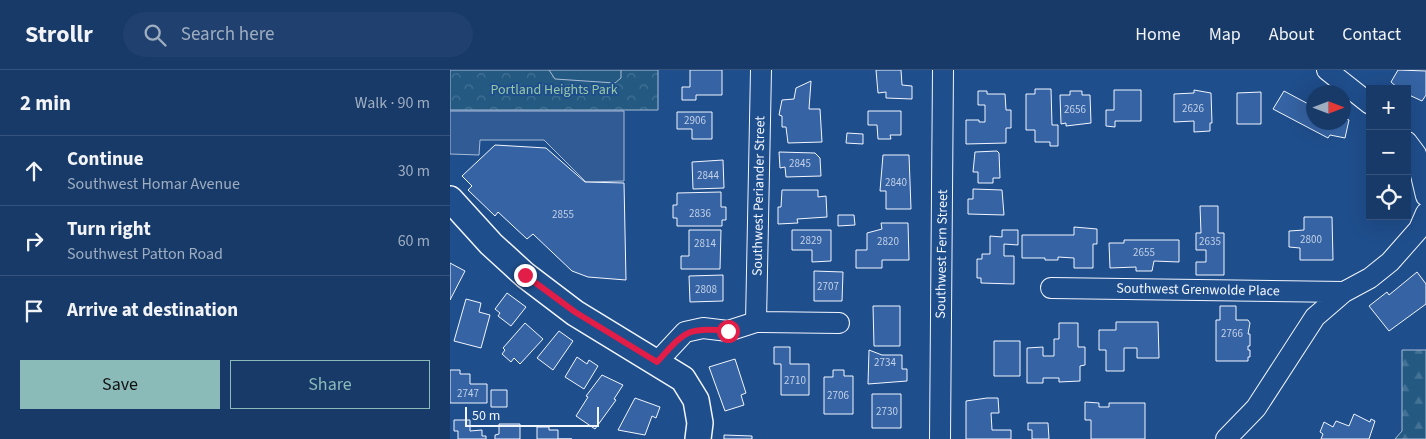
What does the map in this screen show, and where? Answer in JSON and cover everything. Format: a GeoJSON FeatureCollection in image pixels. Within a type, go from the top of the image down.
{"type":"FeatureCollection","features":[{"type":"Feature","properties":{"kind":"main road"},"geometry":{"type":"LineString","coordinates":[[450,199],[491,244],[525,275],[575,312],[683,379],[696,400],[700,423],[698,439]]}},
{"type":"Feature","properties":{"kind":"street","name":"Southwest Periander Street"},"geometry":{"type":"LineString","coordinates":[[756,322],[761,70]]}},
{"type":"Feature","properties":{"kind":"street","name":"Southwest Fern Street"},"geometry":{"type":"LineString","coordinates":[[940,439],[943,70]]}},
{"type":"Feature","properties":{"kind":"street"},"geometry":{"type":"LineString","coordinates":[[1327,70],[1366,101]]}},
{"type":"Feature","properties":{"kind":"street"},"geometry":{"type":"LineString","coordinates":[[1411,147],[1416,154],[1426,196]]}},
{"type":"Feature","properties":{"kind":"street"},"geometry":{"type":"LineString","coordinates":[[1226,439],[1256,408],[1315,317],[1344,292],[1370,278],[1390,262],[1419,229],[1426,213]]}},
{"type":"Feature","properties":{"kind":"street","name":"Southwest Grenwolde Place"},"geometry":{"type":"LineString","coordinates":[[1051,288],[1344,292]]}},
{"type":"Feature","properties":{"kind":"street"},"geometry":{"type":"LineString","coordinates":[[657,362],[685,332],[703,328],[728,331],[756,322],[839,323]]}},
{"type":"Feature","properties":{"kind":"green space","name":"Portland Heights Park"},"geometry":{"type":"Polygon","coordinates":[[[450,70],[658,70],[658,110],[450,110],[450,70]]]}},
{"type":"Feature","properties":{"kind":"green space"},"geometry":{"type":"Polygon","coordinates":[[[549,70],[621,70],[621,78],[615,83],[555,79],[549,70]]]}},
{"type":"Feature","properties":{"kind":"green space"},"geometry":{"type":"Polygon","coordinates":[[[1402,350],[1426,350],[1426,439],[1395,439],[1402,431],[1402,350]]]}},
{"type":"Feature","properties":{"kind":"shaded area"},"geometry":{"type":"Polygon","coordinates":[[[450,111],[624,111],[624,181],[586,182],[544,140],[480,140],[479,155],[450,154],[450,111]]]}},
{"type":"Feature","properties":{"kind":"building"},"geometry":{"type":"Polygon","coordinates":[[[690,70],[722,70],[722,95],[696,95],[696,100],[682,100],[682,87],[690,87],[690,70]]]}},
{"type":"Feature","properties":{"kind":"building"},"geometry":{"type":"Polygon","coordinates":[[[876,70],[901,70],[902,85],[912,86],[912,99],[886,98],[886,92],[878,93],[876,70]]]}},
{"type":"Feature","properties":{"kind":"building"},"geometry":{"type":"Polygon","coordinates":[[[1398,70],[1426,71],[1426,95],[1422,101],[1411,96],[1411,85],[1394,85],[1391,82],[1398,70]]]}},
{"type":"Feature","properties":{"kind":"building"},"geometry":{"type":"Polygon","coordinates":[[[811,81],[809,109],[820,109],[822,142],[788,143],[786,127],[782,127],[782,116],[779,115],[782,100],[794,99],[796,88],[811,81]]]}},
{"type":"Feature","properties":{"kind":"building"},"geometry":{"type":"Polygon","coordinates":[[[1035,89],[1051,89],[1052,125],[1058,125],[1058,146],[1050,146],[1050,142],[1035,142],[1035,130],[1026,130],[1026,94],[1035,94],[1035,89]]]}},
{"type":"Feature","properties":{"kind":"building"},"geometry":{"type":"Polygon","coordinates":[[[1114,90],[1141,90],[1141,121],[1115,121],[1115,127],[1106,126],[1106,110],[1114,110],[1114,90]]]}},
{"type":"Feature","properties":{"kind":"building"},"geometry":{"type":"Polygon","coordinates":[[[1194,90],[1211,93],[1212,123],[1210,123],[1210,131],[1194,132],[1194,121],[1174,122],[1174,94],[1194,93],[1194,90]]]}},
{"type":"Feature","properties":{"kind":"building"},"geometry":{"type":"Polygon","coordinates":[[[978,91],[987,91],[987,94],[1005,94],[1006,110],[1011,110],[1011,128],[1006,128],[1006,143],[966,144],[966,120],[985,122],[985,105],[978,105],[978,91]]]}},
{"type":"Feature","properties":{"kind":"building"},"geometry":{"type":"Polygon","coordinates":[[[1070,91],[1082,91],[1082,95],[1090,95],[1091,123],[1066,126],[1066,123],[1061,124],[1060,95],[1070,95],[1070,91]]]}},
{"type":"Feature","properties":{"kind":"building"},"geometry":{"type":"Polygon","coordinates":[[[1284,91],[1306,103],[1306,126],[1273,109],[1284,91]]]}},
{"type":"Feature","properties":{"kind":"building"},"geometry":{"type":"Polygon","coordinates":[[[1261,92],[1261,124],[1237,124],[1237,93],[1261,92]]]}},
{"type":"Feature","properties":{"kind":"building"},"geometry":{"type":"Polygon","coordinates":[[[868,111],[901,111],[901,135],[890,135],[891,139],[878,139],[877,125],[868,125],[868,111]]]}},
{"type":"Feature","properties":{"kind":"building"},"geometry":{"type":"Polygon","coordinates":[[[677,112],[712,112],[712,139],[692,139],[692,129],[677,129],[677,112]]]}},
{"type":"Feature","properties":{"kind":"building"},"geometry":{"type":"Polygon","coordinates":[[[1313,130],[1347,130],[1345,138],[1330,135],[1328,138],[1313,130]]]}},
{"type":"Feature","properties":{"kind":"building"},"geometry":{"type":"Polygon","coordinates":[[[847,133],[863,134],[863,144],[846,143],[847,133]]]}},
{"type":"Feature","properties":{"kind":"building"},"geometry":{"type":"Polygon","coordinates":[[[495,145],[546,148],[585,182],[624,183],[626,280],[588,277],[572,271],[533,234],[527,239],[498,212],[495,216],[468,190],[472,186],[462,176],[495,145]]]}},
{"type":"Feature","properties":{"kind":"building"},"geometry":{"type":"Polygon","coordinates":[[[997,151],[999,153],[1000,178],[993,178],[993,183],[978,183],[978,172],[973,172],[975,152],[997,151]]]}},
{"type":"Feature","properties":{"kind":"building"},"geometry":{"type":"Polygon","coordinates":[[[779,152],[815,153],[820,158],[821,176],[786,177],[785,167],[780,168],[779,152]]]}},
{"type":"Feature","properties":{"kind":"building"},"geometry":{"type":"Polygon","coordinates":[[[883,155],[909,155],[911,209],[886,209],[886,191],[880,191],[883,155]]]}},
{"type":"Feature","properties":{"kind":"building"},"geometry":{"type":"Polygon","coordinates":[[[723,160],[724,188],[693,189],[692,162],[723,160]]]}},
{"type":"Feature","properties":{"kind":"building"},"geometry":{"type":"Polygon","coordinates":[[[973,189],[1002,190],[1004,215],[968,214],[968,199],[973,199],[973,189]]]}},
{"type":"Feature","properties":{"kind":"building"},"geometry":{"type":"Polygon","coordinates":[[[782,190],[818,190],[818,197],[826,196],[827,217],[797,219],[798,223],[778,224],[778,207],[781,207],[782,190]]]}},
{"type":"Feature","properties":{"kind":"building"},"geometry":{"type":"Polygon","coordinates":[[[721,192],[721,207],[726,207],[726,220],[722,220],[722,226],[677,226],[677,218],[673,218],[673,205],[677,205],[677,193],[721,192]]]}},
{"type":"Feature","properties":{"kind":"building"},"geometry":{"type":"Polygon","coordinates":[[[1200,206],[1218,206],[1218,233],[1224,233],[1224,275],[1196,275],[1196,262],[1206,262],[1206,250],[1196,250],[1196,233],[1201,233],[1200,206]]]}},
{"type":"Feature","properties":{"kind":"building"},"geometry":{"type":"Polygon","coordinates":[[[838,215],[854,215],[855,225],[838,226],[838,215]]]}},
{"type":"Feature","properties":{"kind":"building"},"geometry":{"type":"Polygon","coordinates":[[[1304,217],[1332,217],[1333,260],[1300,260],[1300,248],[1289,247],[1289,231],[1304,230],[1304,217]]]}},
{"type":"Feature","properties":{"kind":"building"},"geometry":{"type":"Polygon","coordinates":[[[881,223],[908,223],[909,260],[882,260],[882,268],[856,268],[856,250],[867,250],[867,233],[882,229],[881,223]]]}},
{"type":"Feature","properties":{"kind":"building"},"geometry":{"type":"Polygon","coordinates":[[[1074,227],[1097,229],[1097,244],[1093,244],[1093,268],[1074,268],[1074,258],[1058,257],[1058,260],[1045,260],[1045,258],[1022,258],[1022,235],[1074,235],[1074,227]]]}},
{"type":"Feature","properties":{"kind":"building"},"geometry":{"type":"Polygon","coordinates":[[[689,230],[721,230],[720,269],[681,269],[681,256],[689,256],[689,230]]]}},
{"type":"Feature","properties":{"kind":"building"},"geometry":{"type":"Polygon","coordinates":[[[792,230],[831,230],[831,261],[812,262],[812,250],[792,250],[792,230]]]}},
{"type":"Feature","properties":{"kind":"building"},"geometry":{"type":"Polygon","coordinates":[[[1002,230],[1018,230],[1018,245],[1004,244],[1004,256],[1014,256],[1014,284],[981,283],[981,278],[977,278],[977,259],[982,259],[982,254],[990,254],[990,236],[1002,237],[1002,230]]]}},
{"type":"Feature","properties":{"kind":"building"},"geometry":{"type":"Polygon","coordinates":[[[1124,240],[1179,240],[1179,262],[1154,261],[1152,271],[1136,271],[1136,267],[1110,268],[1109,243],[1124,243],[1124,240]]]}},
{"type":"Feature","properties":{"kind":"building"},"geometry":{"type":"Polygon","coordinates":[[[450,263],[465,271],[450,300],[450,263]]]}},
{"type":"Feature","properties":{"kind":"building"},"geometry":{"type":"Polygon","coordinates":[[[814,271],[843,272],[842,301],[814,301],[814,271]]]}},
{"type":"Feature","properties":{"kind":"building"},"geometry":{"type":"Polygon","coordinates":[[[1417,272],[1426,284],[1426,304],[1389,331],[1369,306],[1387,292],[1389,295],[1417,272]]]}},
{"type":"Feature","properties":{"kind":"building"},"geometry":{"type":"Polygon","coordinates":[[[723,275],[723,301],[690,302],[689,276],[723,275]]]}},
{"type":"Feature","properties":{"kind":"building"},"geometry":{"type":"Polygon","coordinates":[[[507,293],[526,307],[511,326],[498,316],[500,313],[495,309],[507,293]]]}},
{"type":"Feature","properties":{"kind":"building"},"geometry":{"type":"Polygon","coordinates":[[[466,299],[481,303],[479,312],[490,315],[481,348],[454,341],[466,299]]]}},
{"type":"Feature","properties":{"kind":"building"},"geometry":{"type":"Polygon","coordinates":[[[873,306],[900,306],[900,346],[874,346],[873,306]]]}},
{"type":"Feature","properties":{"kind":"building"},"geometry":{"type":"Polygon","coordinates":[[[1220,306],[1236,306],[1236,320],[1248,320],[1250,323],[1248,334],[1250,334],[1250,346],[1248,346],[1248,350],[1250,350],[1250,357],[1248,357],[1248,361],[1216,361],[1216,320],[1220,320],[1220,306]]]}},
{"type":"Feature","properties":{"kind":"building"},"geometry":{"type":"Polygon","coordinates":[[[1116,322],[1158,322],[1159,358],[1137,358],[1137,348],[1124,348],[1124,371],[1106,371],[1106,350],[1099,350],[1099,330],[1116,330],[1116,322]]]}},
{"type":"Feature","properties":{"kind":"building"},"geometry":{"type":"Polygon","coordinates":[[[525,323],[543,339],[520,364],[514,358],[511,362],[502,354],[505,350],[503,348],[525,323]]]}},
{"type":"Feature","properties":{"kind":"building"},"geometry":{"type":"Polygon","coordinates":[[[1059,323],[1078,323],[1078,347],[1085,347],[1085,365],[1080,366],[1080,381],[1059,382],[1059,378],[1043,378],[1043,383],[1027,383],[1027,348],[1043,347],[1043,356],[1054,356],[1054,339],[1059,339],[1059,323]]]}},
{"type":"Feature","properties":{"kind":"building"},"geometry":{"type":"Polygon","coordinates":[[[559,331],[573,341],[553,370],[537,358],[559,331]]]}},
{"type":"Feature","properties":{"kind":"building"},"geometry":{"type":"Polygon","coordinates":[[[994,341],[1020,341],[1020,376],[994,376],[994,341]]]}},
{"type":"Feature","properties":{"kind":"building"},"geometry":{"type":"Polygon","coordinates":[[[774,347],[790,347],[790,364],[809,364],[809,395],[781,395],[781,364],[774,364],[774,347]]]}},
{"type":"Feature","properties":{"kind":"building"},"geometry":{"type":"Polygon","coordinates":[[[869,350],[882,355],[902,355],[902,369],[907,369],[907,381],[868,384],[869,350]]]}},
{"type":"Feature","properties":{"kind":"building"},"geometry":{"type":"Polygon","coordinates":[[[577,357],[587,364],[589,360],[598,366],[584,389],[565,377],[577,357]]]}},
{"type":"Feature","properties":{"kind":"building"},"geometry":{"type":"Polygon","coordinates":[[[735,359],[746,393],[741,395],[744,405],[725,411],[709,367],[735,359]]]}},
{"type":"Feature","properties":{"kind":"building"},"geometry":{"type":"Polygon","coordinates":[[[450,370],[460,370],[460,374],[470,374],[470,384],[487,384],[487,403],[450,403],[450,370]]]}},
{"type":"Feature","properties":{"kind":"building"},"geometry":{"type":"Polygon","coordinates":[[[833,370],[844,370],[844,376],[853,376],[853,414],[824,414],[824,377],[833,377],[833,370]]]}},
{"type":"Feature","properties":{"kind":"building"},"geometry":{"type":"Polygon","coordinates":[[[602,375],[623,385],[614,399],[616,400],[595,429],[576,416],[588,397],[586,396],[602,375]]]}},
{"type":"Feature","properties":{"kind":"building"},"geometry":{"type":"Polygon","coordinates":[[[491,390],[507,390],[507,407],[491,407],[491,390]]]}},
{"type":"Feature","properties":{"kind":"building"},"geometry":{"type":"Polygon","coordinates":[[[872,394],[901,394],[901,428],[872,428],[872,394]]]}},
{"type":"Feature","properties":{"kind":"building"},"geometry":{"type":"Polygon","coordinates":[[[635,398],[660,407],[656,418],[652,416],[645,435],[618,430],[635,398]]]}},
{"type":"Feature","properties":{"kind":"building"},"geometry":{"type":"Polygon","coordinates":[[[998,398],[999,413],[991,413],[992,430],[1011,430],[1011,439],[966,439],[966,401],[998,398]]]}},
{"type":"Feature","properties":{"kind":"building"},"geometry":{"type":"Polygon","coordinates":[[[1085,402],[1099,403],[1099,407],[1109,407],[1109,403],[1145,403],[1145,439],[1091,439],[1091,420],[1085,420],[1085,402]]]}},
{"type":"Feature","properties":{"kind":"building"},"geometry":{"type":"Polygon","coordinates":[[[1354,414],[1370,422],[1371,419],[1375,421],[1369,439],[1321,439],[1323,434],[1320,432],[1324,422],[1333,427],[1336,421],[1349,426],[1354,414]]]}},
{"type":"Feature","properties":{"kind":"building"},"geometry":{"type":"Polygon","coordinates":[[[454,420],[470,420],[470,431],[482,430],[482,436],[486,436],[486,439],[458,439],[458,431],[454,431],[454,420]]]}},
{"type":"Feature","properties":{"kind":"building"},"geometry":{"type":"Polygon","coordinates":[[[1028,423],[1048,423],[1049,439],[1032,439],[1032,430],[1028,430],[1028,423]]]}},
{"type":"Feature","properties":{"kind":"building"},"geometry":{"type":"Polygon","coordinates":[[[499,424],[520,424],[520,439],[495,439],[495,435],[499,434],[499,424]]]}},
{"type":"Feature","properties":{"kind":"building"},"geometry":{"type":"Polygon","coordinates":[[[537,427],[549,427],[549,430],[558,430],[558,439],[537,439],[537,427]]]}},
{"type":"Feature","properties":{"kind":"building"},"geometry":{"type":"Polygon","coordinates":[[[724,435],[752,436],[752,439],[724,439],[724,435]]]}},
{"type":"Feature","properties":{"kind":"route"},"geometry":{"type":"LineString","coordinates":[[525,275],[575,312],[657,362],[685,332],[703,328],[728,331]]}}]}
